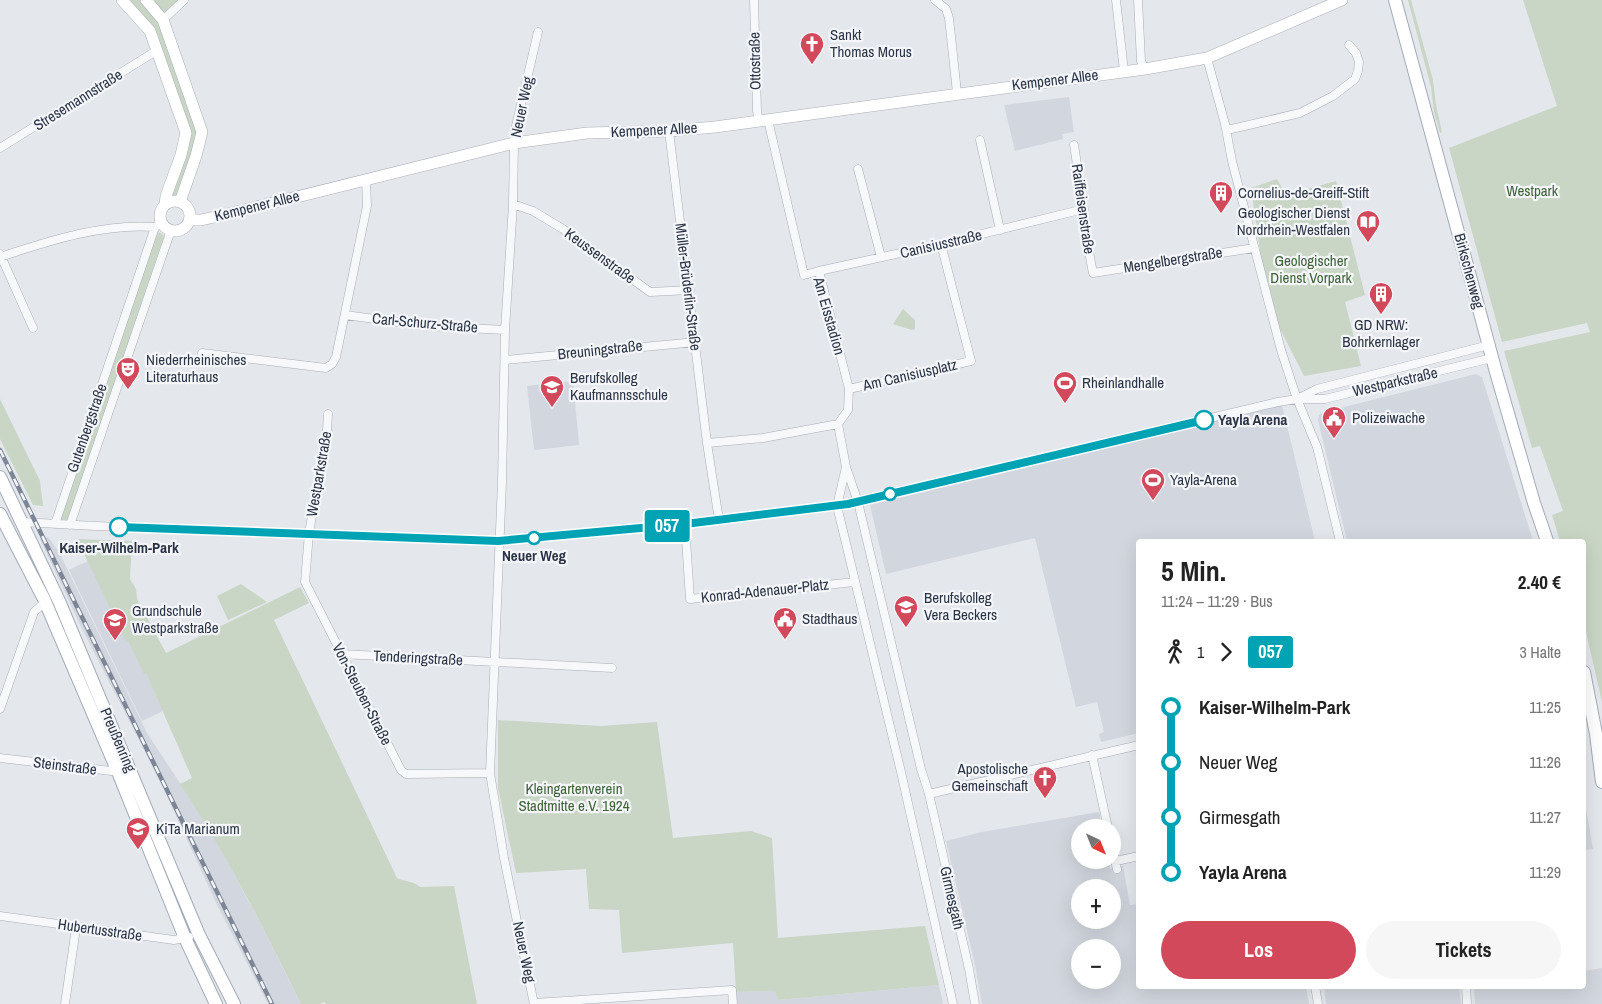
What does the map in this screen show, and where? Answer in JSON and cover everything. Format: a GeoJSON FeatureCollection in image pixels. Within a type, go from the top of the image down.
{"type":"FeatureCollection","features":[{"type":"Feature","properties":{"kind":"main road","name":"Birkschenweg"},"geometry":{"type":"LineString","coordinates":[[1395,0],[1492,358],[1546,539]]}},
{"type":"Feature","properties":{"kind":"main road","name":"Preußenring"},"geometry":{"type":"LineString","coordinates":[[0,477],[59,601],[185,938],[216,1004]]}},
{"type":"Feature","properties":{"kind":"main road","name":"Preußenring"},"geometry":{"type":"LineString","coordinates":[[1,520],[45,602],[199,935],[234,1004]]}},
{"type":"Feature","properties":{"kind":"main road"},"geometry":{"type":"LineString","coordinates":[[1586,680],[1599,733],[1602,782]]}},
{"type":"Feature","properties":{"kind":"street"},"geometry":{"type":"LineString","coordinates":[[122,0],[150,31],[186,133],[166,196],[165,205],[160,214],[162,227]]}},
{"type":"Feature","properties":{"kind":"street"},"geometry":{"type":"LineString","coordinates":[[146,0],[164,20],[202,132],[180,202]]}},
{"type":"Feature","properties":{"kind":"street"},"geometry":{"type":"LineString","coordinates":[[150,31],[184,0]]}},
{"type":"Feature","properties":{"kind":"street","name":"Ottostraße"},"geometry":{"type":"LineString","coordinates":[[754,0],[757,111],[763,120]]}},
{"type":"Feature","properties":{"kind":"street"},"geometry":{"type":"LineString","coordinates":[[936,0],[946,9],[949,18],[957,93]]}},
{"type":"Feature","properties":{"kind":"street"},"geometry":{"type":"LineString","coordinates":[[1116,0],[1124,72]]}},
{"type":"Feature","properties":{"kind":"street"},"geometry":{"type":"LineString","coordinates":[[1138,0],[1141,62],[1146,69]]}},
{"type":"Feature","properties":{"kind":"street","name":"Kempener Allee"},"geometry":{"type":"LineString","coordinates":[[190,220],[201,220],[228,214],[514,143],[587,134],[669,131],[763,120],[1146,69],[1207,58],[1342,0]]}},
{"type":"Feature","properties":{"kind":"street","name":"Neuer Weg"},"geometry":{"type":"LineString","coordinates":[[534,1003],[504,858],[490,772],[498,541],[502,482],[504,360],[513,204],[514,143],[516,126],[538,32]]}},
{"type":"Feature","properties":{"kind":"street"},"geometry":{"type":"LineString","coordinates":[[1227,130],[1300,113],[1333,96],[1355,79],[1358,72],[1359,62],[1356,53],[1349,45]]}},
{"type":"Feature","properties":{"kind":"street","name":"Stresemannstraße"},"geometry":{"type":"LineString","coordinates":[[0,148],[156,51]]}},
{"type":"Feature","properties":{"kind":"street"},"geometry":{"type":"LineString","coordinates":[[1207,58],[1227,130],[1232,161],[1281,350],[1296,399],[1317,447],[1340,539]]}},
{"type":"Feature","properties":{"kind":"street","name":"Am Eisstadion"},"geometry":{"type":"LineString","coordinates":[[763,120],[804,275],[819,271],[849,389],[848,410],[838,424]]}},
{"type":"Feature","properties":{"kind":"street","name":"Müller-Brüderlin-Straße"},"geometry":{"type":"LineString","coordinates":[[669,131],[690,290],[707,443],[719,520]]}},
{"type":"Feature","properties":{"kind":"street","name":"Canisiusstraße"},"geometry":{"type":"LineString","coordinates":[[980,140],[1000,230]]}},
{"type":"Feature","properties":{"kind":"street","name":"Raiffeisenstraße"},"geometry":{"type":"LineString","coordinates":[[1074,145],[1084,209],[1086,238],[1093,273]]}},
{"type":"Feature","properties":{"kind":"street","name":"Canisiusstraße"},"geometry":{"type":"LineString","coordinates":[[858,169],[881,257]]}},
{"type":"Feature","properties":{"kind":"street"},"geometry":{"type":"LineString","coordinates":[[202,353],[326,368],[332,364],[336,357],[367,206],[366,180]]}},
{"type":"Feature","properties":{"kind":"street"},"geometry":{"type":"LineString","coordinates":[[33,328],[0,256],[75,235],[122,227],[182,229],[187,225],[190,220],[188,209],[180,202],[172,201],[165,205]]}},
{"type":"Feature","properties":{"kind":"street","name":"Keussenstraße"},"geometry":{"type":"LineString","coordinates":[[513,204],[532,211],[563,229],[650,292],[690,290]]}},
{"type":"Feature","properties":{"kind":"street","name":"Canisiusstraße"},"geometry":{"type":"LineString","coordinates":[[819,271],[941,244],[1084,209]]}},
{"type":"Feature","properties":{"kind":"street","name":"Gutenbergstraße"},"geometry":{"type":"LineString","coordinates":[[55,524],[162,227]]}},
{"type":"Feature","properties":{"kind":"street","name":"Gutenbergstraße"},"geometry":{"type":"LineString","coordinates":[[70,525],[162,227]]}},
{"type":"Feature","properties":{"kind":"street","name":"Am Canisiusplatz"},"geometry":{"type":"LineString","coordinates":[[849,389],[971,361],[941,244]]}},
{"type":"Feature","properties":{"kind":"street","name":"Mengelbergstraße"},"geometry":{"type":"LineString","coordinates":[[1093,273],[1254,248]]}},
{"type":"Feature","properties":{"kind":"street","name":"Carl-Schurz-Straße"},"geometry":{"type":"LineString","coordinates":[[345,315],[427,326],[506,330]]}},
{"type":"Feature","properties":{"kind":"street","name":"Breuningstraße"},"geometry":{"type":"LineString","coordinates":[[504,360],[696,342]]}},
{"type":"Feature","properties":{"kind":"street","name":"Westparkstraße"},"geometry":{"type":"LineString","coordinates":[[1296,399],[1317,389],[1489,344]]}},
{"type":"Feature","properties":{"kind":"street","name":"Westparkstraße"},"geometry":{"type":"LineString","coordinates":[[22,522],[498,541],[685,524],[858,502],[1296,399],[1325,398],[1492,358]]}},
{"type":"Feature","properties":{"kind":"street","name":"Westparkstraße"},"geometry":{"type":"LineString","coordinates":[[309,533],[327,430],[328,414]]}},
{"type":"Feature","properties":{"kind":"street"},"geometry":{"type":"LineString","coordinates":[[707,443],[763,438],[838,424],[846,467],[858,502]]}},
{"type":"Feature","properties":{"kind":"street"},"geometry":{"type":"LineString","coordinates":[[837,506],[846,467]]}},
{"type":"Feature","properties":{"kind":"street","name":"Girmesgath"},"geometry":{"type":"LineString","coordinates":[[858,502],[969,969],[975,1004]]}},
{"type":"Feature","properties":{"kind":"street","name":"Girmesgath"},"geometry":{"type":"LineString","coordinates":[[837,506],[901,772],[953,1004]]}},
{"type":"Feature","properties":{"kind":"street"},"geometry":{"type":"LineString","coordinates":[[1,520],[22,522]]}},
{"type":"Feature","properties":{"kind":"street","name":"Konrad-Adenauer-Platz"},"geometry":{"type":"LineString","coordinates":[[685,524],[690,599],[855,582]]}},
{"type":"Feature","properties":{"kind":"street","name":"Von-Steuben-Straße"},"geometry":{"type":"LineString","coordinates":[[309,533],[305,582],[401,770],[406,774],[490,772]]}},
{"type":"Feature","properties":{"kind":"street"},"geometry":{"type":"LineString","coordinates":[[0,709],[34,612],[45,602]]}},
{"type":"Feature","properties":{"kind":"street","name":"Tenderingstraße"},"geometry":{"type":"LineString","coordinates":[[342,654],[494,662]]}},
{"type":"Feature","properties":{"kind":"street"},"geometry":{"type":"LineString","coordinates":[[494,662],[612,668]]}},
{"type":"Feature","properties":{"kind":"street"},"geometry":{"type":"LineString","coordinates":[[928,794],[1136,746]]}},
{"type":"Feature","properties":{"kind":"street"},"geometry":{"type":"LineString","coordinates":[[1092,756],[1106,819]]}},
{"type":"Feature","properties":{"kind":"street","name":"Steinstraße"},"geometry":{"type":"LineString","coordinates":[[0,758],[124,771]]}},
{"type":"Feature","properties":{"kind":"street"},"geometry":{"type":"LineString","coordinates":[[1121,863],[1136,857]]}},
{"type":"Feature","properties":{"kind":"street","name":"Hubertusstraße"},"geometry":{"type":"LineString","coordinates":[[0,916],[76,928],[174,940],[199,935]]}},
{"type":"Feature","properties":{"kind":"street"},"geometry":{"type":"LineString","coordinates":[[65,1004],[76,928]]}},
{"type":"Feature","properties":{"kind":"street"},"geometry":{"type":"LineString","coordinates":[[1316,989],[1318,1004]]}},
{"type":"Feature","properties":{"kind":"street"},"geometry":{"type":"LineString","coordinates":[[1466,989],[1467,1004]]}},
{"type":"Feature","properties":{"kind":"street"},"geometry":{"type":"LineString","coordinates":[[534,1003],[732,990],[733,1004]]}},
{"type":"Feature","properties":{"kind":"shaded area"},"geometry":{"type":"Polygon","coordinates":[[[1069,97],[1074,132],[1062,134],[1063,139],[1015,151],[1004,105],[1069,97]]]}},
{"type":"Feature","properties":{"kind":"shaded area"},"geometry":{"type":"Polygon","coordinates":[[[1476,374],[1482,377],[1532,539],[1347,539],[1318,420],[1319,415],[1324,412],[1476,374]]]}},
{"type":"Feature","properties":{"kind":"shaded area","name":"Berufskolleg Kaufmannsschule"},"geometry":{"type":"Polygon","coordinates":[[[573,381],[579,445],[534,450],[527,386],[573,381]]]}},
{"type":"Feature","properties":{"kind":"shaded area"},"geometry":{"type":"Polygon","coordinates":[[[1282,405],[1315,539],[1136,539],[1136,734],[1101,742],[1099,734],[1104,732],[1097,702],[1076,707],[1035,538],[886,574],[870,505],[1282,405]]]}},
{"type":"Feature","properties":{"kind":"shaded area"},"geometry":{"type":"Polygon","coordinates":[[[48,537],[59,552],[147,733],[210,829],[301,1004],[268,1004],[217,905],[160,781],[81,627],[40,539],[48,537]]]}},
{"type":"Feature","properties":{"kind":"shaded area","name":"Grundschule Westparkstraße"},"geometry":{"type":"Polygon","coordinates":[[[88,561],[126,641],[128,640],[144,673],[146,673],[163,711],[142,721],[69,570],[88,561]]]}},
{"type":"Feature","properties":{"kind":"shaded area"},"geometry":{"type":"Polygon","coordinates":[[[1586,809],[1593,849],[1586,850],[1586,809]]]}},
{"type":"Feature","properties":{"kind":"shaded area"},"geometry":{"type":"Polygon","coordinates":[[[1099,812],[1100,819],[1071,819],[1071,869],[1121,869],[1123,866],[1130,905],[1136,904],[1136,989],[1306,989],[1309,1004],[982,1004],[975,965],[946,841],[982,832],[1099,812]]]}},
{"type":"Feature","properties":{"kind":"shaded area"},"geometry":{"type":"Polygon","coordinates":[[[1602,968],[1602,1004],[1475,1004],[1474,989],[1586,989],[1586,971],[1602,968]]]}},
{"type":"Feature","properties":{"kind":"shaded area"},"geometry":{"type":"Polygon","coordinates":[[[939,985],[943,1004],[737,1004],[736,992],[776,991],[778,1000],[939,985]]]}},
{"type":"Feature","properties":{"kind":"shaded area"},"geometry":{"type":"Polygon","coordinates":[[[1324,989],[1459,989],[1461,1004],[1326,1004],[1324,989]]]}},
{"type":"Feature","properties":{"kind":"green space"},"geometry":{"type":"Polygon","coordinates":[[[123,0],[182,0],[161,20],[199,132],[178,198],[170,196],[186,133],[147,29],[123,0]]]}},
{"type":"Feature","properties":{"kind":"green space"},"geometry":{"type":"Polygon","coordinates":[[[1408,0],[1411,0],[1433,80],[1442,132],[1440,133],[1434,112],[1431,87],[1408,0]]]}},
{"type":"Feature","properties":{"kind":"green space","name":"Westpark"},"geometry":{"type":"Polygon","coordinates":[[[1523,0],[1602,0],[1602,702],[1586,632],[1586,539],[1559,539],[1552,515],[1563,511],[1540,446],[1532,448],[1504,351],[1590,332],[1587,323],[1502,342],[1449,148],[1557,106],[1523,0]]]}},
{"type":"Feature","properties":{"kind":"green space","name":"Geologischer Dienst Vorpark"},"geometry":{"type":"Polygon","coordinates":[[[1277,179],[1286,195],[1336,181],[1365,295],[1345,302],[1361,366],[1304,376],[1268,305],[1251,188],[1277,179]]]}},
{"type":"Feature","properties":{"kind":"green space"},"geometry":{"type":"Polygon","coordinates":[[[159,232],[164,236],[68,520],[59,519],[155,238],[159,232]]]}},
{"type":"Feature","properties":{"kind":"green space"},"geometry":{"type":"Polygon","coordinates":[[[903,309],[915,320],[915,329],[912,330],[893,324],[903,309]]]}},
{"type":"Feature","properties":{"kind":"green space"},"geometry":{"type":"Polygon","coordinates":[[[0,399],[40,481],[43,506],[33,505],[0,439],[0,399]]]}},
{"type":"Feature","properties":{"kind":"green space","name":"Kaiser-Wilhelm-Park"},"geometry":{"type":"Polygon","coordinates":[[[77,539],[132,541],[130,579],[136,589],[137,599],[166,653],[300,587],[309,603],[274,620],[397,878],[420,887],[454,886],[477,1004],[326,1004],[324,1002],[320,1004],[301,1004],[229,864],[180,784],[192,778],[146,673],[144,674],[128,641],[126,642],[77,539]]]}},
{"type":"Feature","properties":{"kind":"green space"},"geometry":{"type":"Polygon","coordinates":[[[241,584],[267,602],[228,620],[217,596],[241,584]]]}},
{"type":"Feature","properties":{"kind":"green space","name":"Kleingartenverein Stadtmitte e.V. 1924"},"geometry":{"type":"Polygon","coordinates":[[[498,720],[601,726],[657,722],[673,838],[751,831],[772,838],[778,938],[925,926],[939,985],[778,1000],[775,991],[736,992],[733,943],[622,953],[619,910],[589,909],[586,869],[516,873],[498,788],[498,720]]]}},
{"type":"Feature","properties":{"kind":"railway"},"geometry":{"type":"LineString","coordinates":[[0,450],[272,1004]]}},
{"type":"Feature","properties":{"kind":"bus line","name":"057"},"geometry":{"type":"LineString","coordinates":[[119,527],[498,541],[685,524],[848,504],[1204,420]]}},
{"type":"Feature","properties":{"kind":"place","name":"Sankt Thomas Morus"},"geometry":{"type":"Point","coordinates":[812,65]}},
{"type":"Feature","properties":{"kind":"place","name":"Cornelius-de-Greiff-Stift"},"geometry":{"type":"Point","coordinates":[1221,214]}},
{"type":"Feature","properties":{"kind":"place","name":"Geologischer Dienst Nordrhein-Westfalen"},"geometry":{"type":"Point","coordinates":[1368,243]}},
{"type":"Feature","properties":{"kind":"place","name":"GD NRW: Bohrkernlager"},"geometry":{"type":"Point","coordinates":[1381,315]}},
{"type":"Feature","properties":{"kind":"place","name":"Niederrheinisches Literaturhaus"},"geometry":{"type":"Point","coordinates":[128,390]}},
{"type":"Feature","properties":{"kind":"place","name":"Rheinlandhalle"},"geometry":{"type":"Point","coordinates":[1065,404]}},
{"type":"Feature","properties":{"kind":"place","name":"Berufskolleg Kaufmannsschule"},"geometry":{"type":"Point","coordinates":[552,408]}},
{"type":"Feature","properties":{"kind":"place","name":"Yayla Arena"},"geometry":{"type":"Point","coordinates":[1204,420]}},
{"type":"Feature","properties":{"kind":"place","name":"Polizeiwache"},"geometry":{"type":"Point","coordinates":[1334,439]}},
{"type":"Feature","properties":{"kind":"place","name":"Yayla-Arena"},"geometry":{"type":"Point","coordinates":[1153,501]}},
{"type":"Feature","properties":{"kind":"place","name":"Kaiser-Wilhelm-Park"},"geometry":{"type":"Point","coordinates":[119,527]}},
{"type":"Feature","properties":{"kind":"place","name":"Neuer Weg"},"geometry":{"type":"Point","coordinates":[534,538]}},
{"type":"Feature","properties":{"kind":"place","name":"Berufskolleg Vera Beckers"},"geometry":{"type":"Point","coordinates":[906,628]}},
{"type":"Feature","properties":{"kind":"place","name":"Stadthaus"},"geometry":{"type":"Point","coordinates":[785,640]}},
{"type":"Feature","properties":{"kind":"place","name":"Grundschule Westparkstraße"},"geometry":{"type":"Point","coordinates":[115,641]}},
{"type":"Feature","properties":{"kind":"place","name":"Apostolische Gemeinschaft"},"geometry":{"type":"Point","coordinates":[1045,799]}},
{"type":"Feature","properties":{"kind":"place","name":"KiTa Marianum"},"geometry":{"type":"Point","coordinates":[138,850]}}]}
